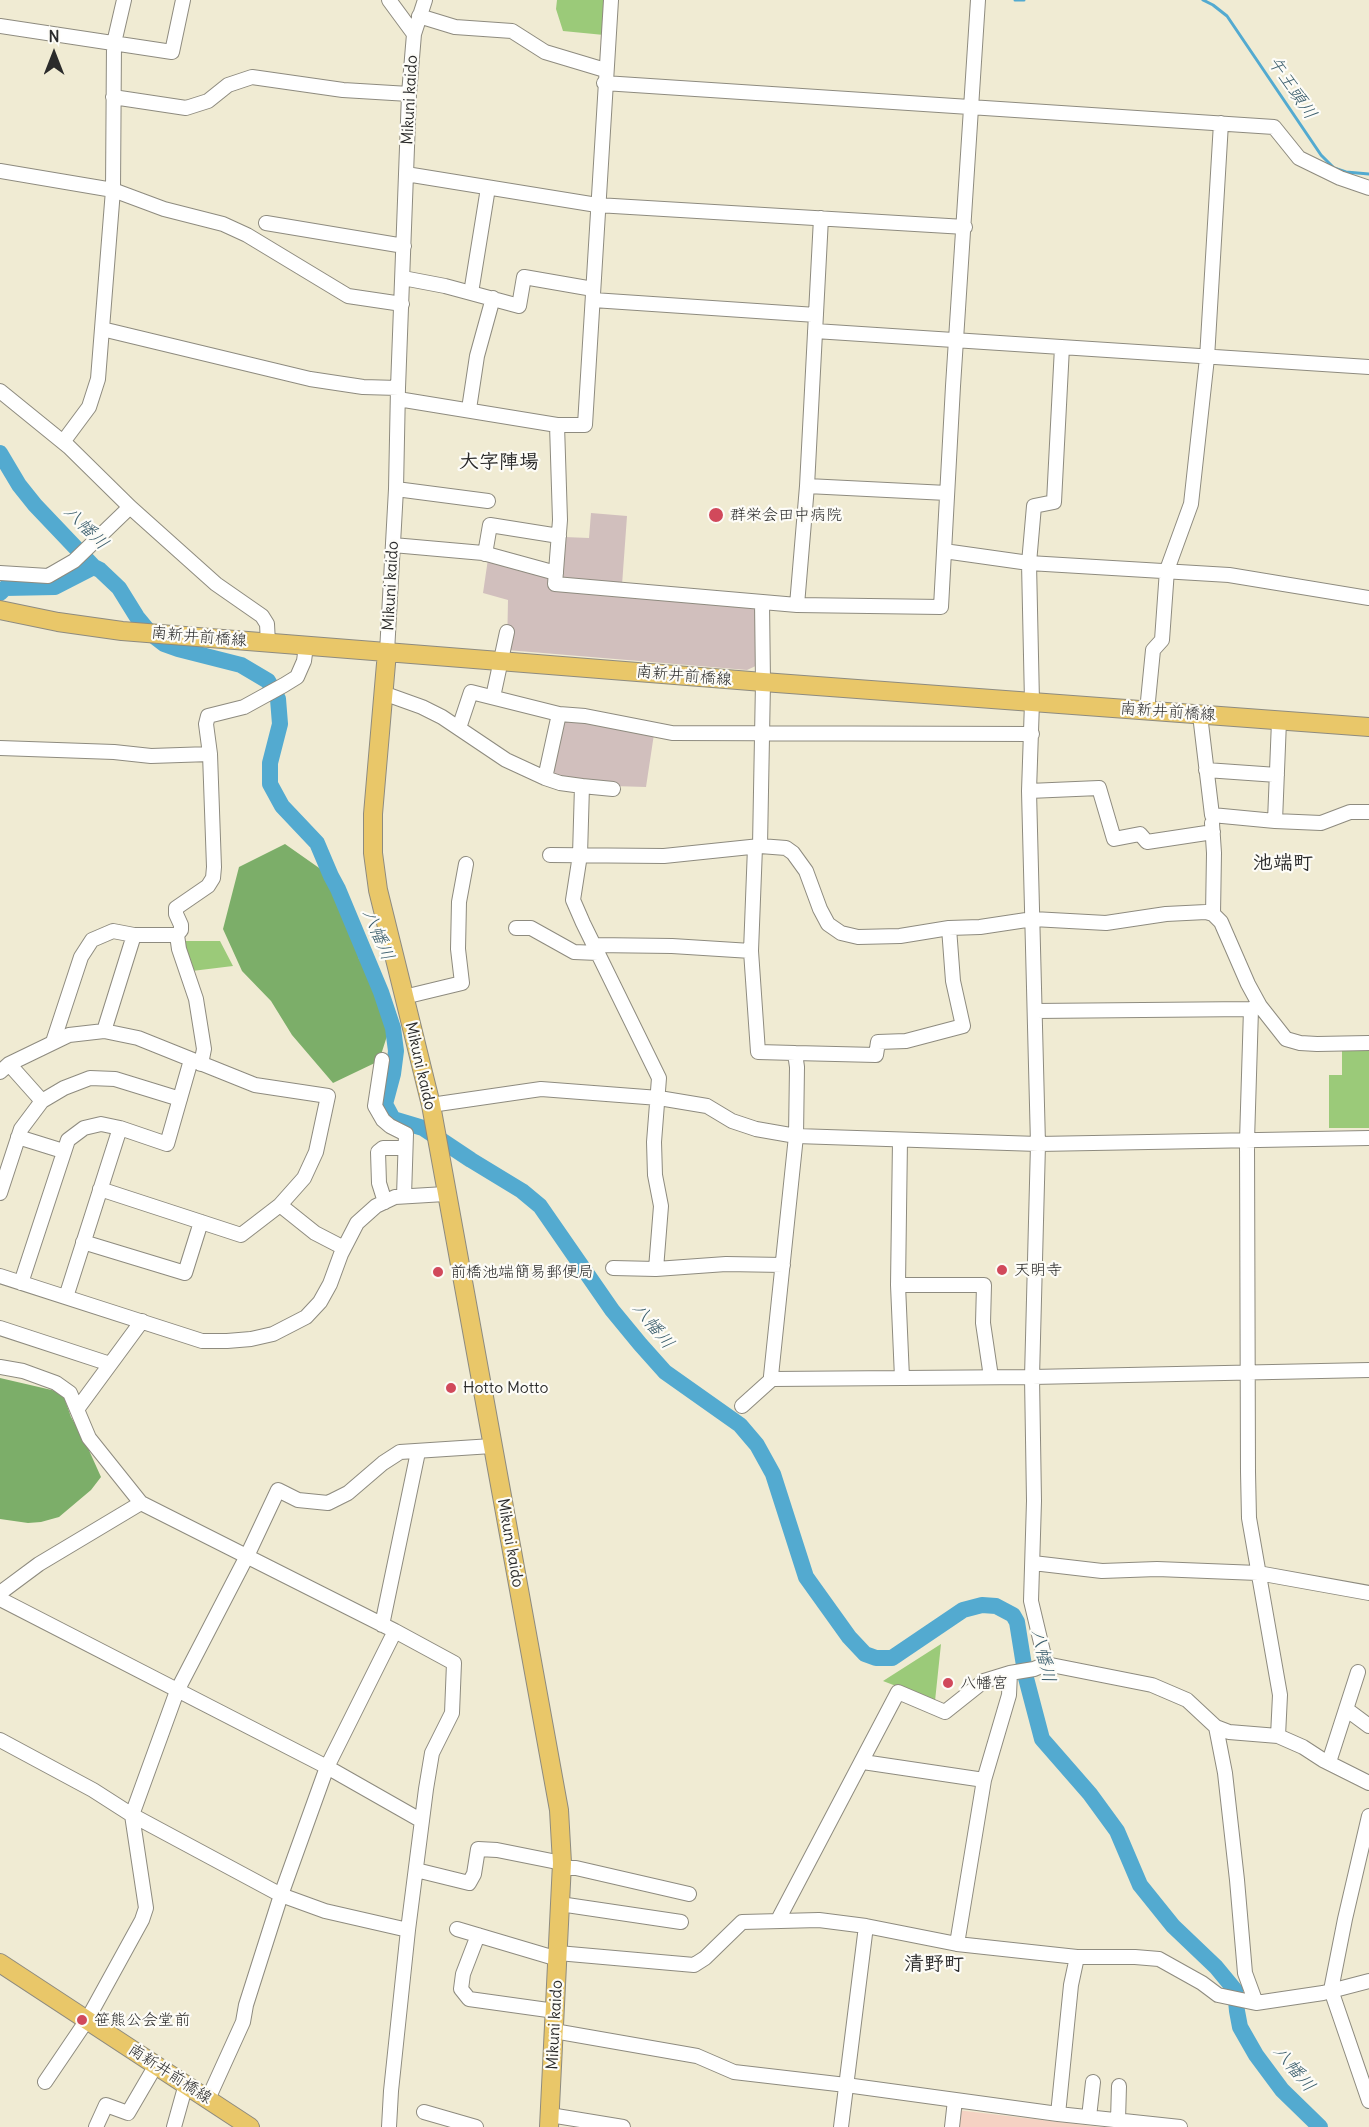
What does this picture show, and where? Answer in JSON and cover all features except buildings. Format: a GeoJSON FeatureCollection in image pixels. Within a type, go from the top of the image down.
{"type":"FeatureCollection","features":[{"type":"Feature","properties":{"kind":"main road","name":"南新井前橋線"},"geometry":{"type":"LineString","coordinates":[[0,610],[122,631],[1369,727]]}},
{"type":"Feature","properties":{"kind":"main road","name":"Mikuni kaido"},"geometry":{"type":"LineString","coordinates":[[387,652],[373,814],[373,853],[378,890],[431,1105],[559,1810],[560,1904],[550,2121]]}},
{"type":"Feature","properties":{"kind":"main road","name":"南新井前橋線"},"geometry":{"type":"LineString","coordinates":[[0,1963],[250,2127]]}},
{"type":"Feature","properties":{"kind":"street"},"geometry":{"type":"LineString","coordinates":[[63,442],[89,407],[98,379],[113,190],[114,43],[124,0]]}},
{"type":"Feature","properties":{"kind":"street"},"geometry":{"type":"LineString","coordinates":[[0,26],[172,52],[183,0]]}},
{"type":"Feature","properties":{"kind":"street"},"geometry":{"type":"LineString","coordinates":[[389,0],[414,34]]}},
{"type":"Feature","properties":{"kind":"street","name":"Mikuni kaido"},"geometry":{"type":"LineString","coordinates":[[387,652],[396,489],[409,94],[414,34],[425,0]]}},
{"type":"Feature","properties":{"kind":"street"},"geometry":{"type":"LineString","coordinates":[[102,329],[310,379],[363,387],[557,425],[585,425],[611,0]]}},
{"type":"Feature","properties":{"kind":"street"},"geometry":{"type":"LineString","coordinates":[[557,425],[559,536],[555,584],[797,605],[941,607],[965,227],[975,1]]}},
{"type":"Feature","properties":{"kind":"street"},"geometry":{"type":"LineString","coordinates":[[419,16],[454,27],[512,30],[545,52],[605,77],[971,108],[1274,127],[1299,158],[1340,178],[1369,188]]}},
{"type":"Feature","properties":{"kind":"street"},"geometry":{"type":"LineString","coordinates":[[113,97],[186,108],[208,101],[228,85],[252,77],[343,90],[409,94]]}},
{"type":"Feature","properties":{"kind":"street"},"geometry":{"type":"LineString","coordinates":[[1147,711],[1154,650],[1162,640],[1167,570],[1191,504],[1207,358],[1221,123]]}},
{"type":"Feature","properties":{"kind":"street"},"geometry":{"type":"LineString","coordinates":[[0,171],[113,190],[164,209],[224,224],[248,235],[348,296],[402,304]]}},
{"type":"Feature","properties":{"kind":"street"},"geometry":{"type":"LineString","coordinates":[[406,174],[597,205],[965,227]]}},
{"type":"Feature","properties":{"kind":"street"},"geometry":{"type":"LineString","coordinates":[[471,293],[488,188]]}},
{"type":"Feature","properties":{"kind":"street"},"geometry":{"type":"LineString","coordinates":[[797,605],[807,486],[821,218]]}},
{"type":"Feature","properties":{"kind":"street"},"geometry":{"type":"LineString","coordinates":[[266,223],[404,246]]}},
{"type":"Feature","properties":{"kind":"street"},"geometry":{"type":"LineString","coordinates":[[403,278],[445,286],[519,306],[524,277],[593,295],[816,315]]}},
{"type":"Feature","properties":{"kind":"street"},"geometry":{"type":"LineString","coordinates":[[469,409],[477,356],[493,298]]}},
{"type":"Feature","properties":{"kind":"street"},"geometry":{"type":"LineString","coordinates":[[815,331],[1369,368]]}},
{"type":"Feature","properties":{"kind":"street"},"geometry":{"type":"LineString","coordinates":[[1040,1667],[1031,1601],[1033,1563],[1032,1377],[1038,1144],[1029,791],[1032,702],[1029,563],[1034,506],[1054,502],[1062,347]]}},
{"type":"Feature","properties":{"kind":"street"},"geometry":{"type":"LineString","coordinates":[[0,391],[63,442],[130,507],[216,584],[262,616],[267,624],[268,643]]}},
{"type":"Feature","properties":{"kind":"street"},"geometry":{"type":"LineString","coordinates":[[807,486],[947,493]]}},
{"type":"Feature","properties":{"kind":"street"},"geometry":{"type":"LineString","coordinates":[[396,489],[488,501]]}},
{"type":"Feature","properties":{"kind":"street"},"geometry":{"type":"LineString","coordinates":[[0,573],[48,576],[74,561],[130,507]]}},
{"type":"Feature","properties":{"kind":"street"},"geometry":{"type":"LineString","coordinates":[[485,554],[490,525],[559,536]]}},
{"type":"Feature","properties":{"kind":"street"},"geometry":{"type":"LineString","coordinates":[[393,544],[485,554],[556,573]]}},
{"type":"Feature","properties":{"kind":"street"},"geometry":{"type":"LineString","coordinates":[[944,551],[1029,563],[1229,574],[1369,598]]}},
{"type":"Feature","properties":{"kind":"street"},"geometry":{"type":"LineString","coordinates":[[762,602],[762,734],[751,951],[758,1052],[876,1055],[878,1042],[906,1041],[963,1026],[953,981],[949,928]]}},
{"type":"Feature","properties":{"kind":"street"},"geometry":{"type":"LineString","coordinates":[[493,697],[507,632]]}},
{"type":"Feature","properties":{"kind":"street"},"geometry":{"type":"LineString","coordinates":[[21,1283],[68,1140],[84,1128],[101,1124],[167,1144],[180,1099],[204,1049],[195,999],[179,949],[177,935],[181,930],[181,925],[176,908],[208,886],[213,878],[210,753],[206,724],[208,716],[244,706],[297,677],[304,661],[306,646]]}},
{"type":"Feature","properties":{"kind":"street"},"geometry":{"type":"LineString","coordinates":[[459,728],[471,692],[559,714],[585,716],[672,733],[1032,734]]}},
{"type":"Feature","properties":{"kind":"street"},"geometry":{"type":"LineString","coordinates":[[383,693],[442,717],[506,760],[545,778],[560,783],[613,789]]}},
{"type":"Feature","properties":{"kind":"street"},"geometry":{"type":"LineString","coordinates":[[545,778],[559,714]]}},
{"type":"Feature","properties":{"kind":"street"},"geometry":{"type":"LineString","coordinates":[[1200,715],[1212,815],[1213,914]]}},
{"type":"Feature","properties":{"kind":"street"},"geometry":{"type":"LineString","coordinates":[[1275,821],[1279,721]]}},
{"type":"Feature","properties":{"kind":"street"},"geometry":{"type":"LineString","coordinates":[[0,748],[114,752],[151,756],[210,753]]}},
{"type":"Feature","properties":{"kind":"street"},"geometry":{"type":"LineString","coordinates":[[1206,770],[1277,775]]}},
{"type":"Feature","properties":{"kind":"street"},"geometry":{"type":"LineString","coordinates":[[582,786],[580,855],[573,900],[660,1078],[654,1142],[655,1174],[661,1206],[656,1269]]}},
{"type":"Feature","properties":{"kind":"street"},"geometry":{"type":"LineString","coordinates":[[1029,791],[1099,788],[1114,839],[1140,834],[1147,842],[1213,832]]}},
{"type":"Feature","properties":{"kind":"street"},"geometry":{"type":"LineString","coordinates":[[1212,815],[1321,823],[1350,812],[1369,812]]}},
{"type":"Feature","properties":{"kind":"street"},"geometry":{"type":"LineString","coordinates":[[550,855],[664,856],[757,846],[786,848],[793,853],[806,871],[828,924],[841,933],[858,937],[875,938],[1033,919],[1106,923],[1166,914],[1206,912],[1213,914],[1221,922],[1248,984],[1255,1008],[1247,1141],[1249,1518],[1280,1695],[1278,1736]]}},
{"type":"Feature","properties":{"kind":"street"},"geometry":{"type":"LineString","coordinates":[[404,997],[462,983],[458,950],[459,902],[466,864]]}},
{"type":"Feature","properties":{"kind":"street"},"geometry":{"type":"LineString","coordinates":[[516,928],[531,928],[574,952],[672,946],[751,951]]}},
{"type":"Feature","properties":{"kind":"street"},"geometry":{"type":"LineString","coordinates":[[53,1042],[81,957],[92,940],[113,931],[134,935],[177,935]]}},
{"type":"Feature","properties":{"kind":"street"},"geometry":{"type":"LineString","coordinates":[[104,1031],[134,935]]}},
{"type":"Feature","properties":{"kind":"street"},"geometry":{"type":"LineString","coordinates":[[1035,1011],[1255,1008],[1286,1039],[1317,1044],[1369,1043]]}},
{"type":"Feature","properties":{"kind":"street"},"geometry":{"type":"LineString","coordinates":[[42,1101],[5,1068],[69,1035],[104,1031],[138,1038],[255,1085],[328,1096],[316,1152],[304,1178],[280,1205],[241,1234],[100,1189]]}},
{"type":"Feature","properties":{"kind":"street"},"geometry":{"type":"LineString","coordinates":[[772,1379],[796,1136],[797,1067],[795,1053]]}},
{"type":"Feature","properties":{"kind":"street"},"geometry":{"type":"LineString","coordinates":[[382,1060],[375,1106],[383,1120],[406,1134],[404,1196]]}},
{"type":"Feature","properties":{"kind":"street"},"geometry":{"type":"LineString","coordinates":[[0,1193],[21,1129],[42,1101],[64,1088],[90,1078],[115,1079],[180,1099]]}},
{"type":"Feature","properties":{"kind":"street"},"geometry":{"type":"LineString","coordinates":[[431,1105],[541,1089],[659,1098],[707,1106],[732,1121],[756,1129],[796,1136],[1038,1144],[1369,1138]]}},
{"type":"Feature","properties":{"kind":"street"},"geometry":{"type":"LineString","coordinates":[[66,1297],[120,1128]]}},
{"type":"Feature","properties":{"kind":"street"},"geometry":{"type":"LineString","coordinates":[[18,1137],[63,1151]]}},
{"type":"Feature","properties":{"kind":"street"},"geometry":{"type":"LineString","coordinates":[[900,1140],[898,1285],[902,1378]]}},
{"type":"Feature","properties":{"kind":"street"},"geometry":{"type":"LineString","coordinates":[[385,1202],[379,1183],[378,1152],[383,1148],[405,1149]]}},
{"type":"Feature","properties":{"kind":"street"},"geometry":{"type":"LineString","coordinates":[[0,1276],[202,1341],[251,1339],[273,1334],[306,1317],[320,1302],[330,1284],[357,1223],[376,1206],[395,1197],[446,1194]]}},
{"type":"Feature","properties":{"kind":"street"},"geometry":{"type":"LineString","coordinates":[[280,1205],[315,1233],[344,1248]]}},
{"type":"Feature","properties":{"kind":"street"},"geometry":{"type":"LineString","coordinates":[[83,1242],[185,1273],[201,1222]]}},
{"type":"Feature","properties":{"kind":"street"},"geometry":{"type":"LineString","coordinates":[[613,1268],[656,1269],[726,1264],[783,1265]]}},
{"type":"Feature","properties":{"kind":"street"},"geometry":{"type":"LineString","coordinates":[[898,1285],[984,1285],[983,1323],[991,1377]]}},
{"type":"Feature","properties":{"kind":"street"},"geometry":{"type":"LineString","coordinates":[[78,1408],[142,1322]]}},
{"type":"Feature","properties":{"kind":"street"},"geometry":{"type":"LineString","coordinates":[[0,1328],[111,1364]]}},
{"type":"Feature","properties":{"kind":"street"},"geometry":{"type":"LineString","coordinates":[[0,1366],[23,1371],[56,1383],[70,1393],[89,1438],[141,1503],[454,1663],[452,1713],[432,1753],[422,1821],[408,1930],[389,2127]]}},
{"type":"Feature","properties":{"kind":"street"},"geometry":{"type":"LineString","coordinates":[[742,1406],[772,1379],[1032,1377],[1369,1370]]}},
{"type":"Feature","properties":{"kind":"street"},"geometry":{"type":"LineString","coordinates":[[45,2082],[87,2020],[142,1920],[146,1908],[132,1815],[177,1691],[247,1556],[278,1490],[298,1500],[328,1503],[348,1493],[400,1452],[492,1446]]}},
{"type":"Feature","properties":{"kind":"street"},"geometry":{"type":"LineString","coordinates":[[208,2099],[243,2022],[246,2005],[281,1895],[327,1767],[388,1628],[418,1452]]}},
{"type":"Feature","properties":{"kind":"street"},"geometry":{"type":"LineString","coordinates":[[0,1593],[39,1564],[141,1503]]}},
{"type":"Feature","properties":{"kind":"street"},"geometry":{"type":"LineString","coordinates":[[1033,1563],[1102,1571],[1157,1569],[1258,1573],[1369,1593]]}},
{"type":"Feature","properties":{"kind":"street"},"geometry":{"type":"LineString","coordinates":[[0,1599],[327,1767],[422,1821]]}},
{"type":"Feature","properties":{"kind":"street"},"geometry":{"type":"LineString","coordinates":[[778,1920],[898,1692],[945,1712],[984,1681],[1040,1667],[1152,1685],[1187,1700],[1216,1727],[1229,1732],[1278,1736],[1369,1783]]}},
{"type":"Feature","properties":{"kind":"street"},"geometry":{"type":"LineString","coordinates":[[957,1944],[984,1780],[1009,1695],[1013,1672]]}},
{"type":"Feature","properties":{"kind":"street"},"geometry":{"type":"LineString","coordinates":[[1329,1762],[1358,1672]]}},
{"type":"Feature","properties":{"kind":"street"},"geometry":{"type":"LineString","coordinates":[[1346,1709],[1369,1726]]}},
{"type":"Feature","properties":{"kind":"street"},"geometry":{"type":"LineString","coordinates":[[1216,1727],[1225,1773],[1245,1973],[1256,2003]]}},
{"type":"Feature","properties":{"kind":"street"},"geometry":{"type":"LineString","coordinates":[[0,1740],[93,1790],[132,1815],[281,1895],[325,1911],[408,1930]]}},
{"type":"Feature","properties":{"kind":"street"},"geometry":{"type":"LineString","coordinates":[[862,1762],[984,1780]]}},
{"type":"Feature","properties":{"kind":"street"},"geometry":{"type":"LineString","coordinates":[[1369,1816],[1331,1990],[1369,2101]]}},
{"type":"Feature","properties":{"kind":"street"},"geometry":{"type":"LineString","coordinates":[[416,1870],[469,1883],[474,1875],[478,1850],[496,1850],[689,1894]]}},
{"type":"Feature","properties":{"kind":"street"},"geometry":{"type":"LineString","coordinates":[[560,1904],[681,1922]]}},
{"type":"Feature","properties":{"kind":"street"},"geometry":{"type":"LineString","coordinates":[[457,1929],[558,1956],[694,1965],[705,1958],[742,1922],[819,1920],[866,1926],[957,1944],[1077,1957],[1159,1959],[1202,1983],[1218,1995],[1256,2003],[1369,1981]]}},
{"type":"Feature","properties":{"kind":"street"},"geometry":{"type":"LineString","coordinates":[[841,2127],[866,1926]]}},
{"type":"Feature","properties":{"kind":"street"},"geometry":{"type":"LineString","coordinates":[[478,1935],[463,1974],[462,1989],[469,1999],[555,2011]]}},
{"type":"Feature","properties":{"kind":"street"},"geometry":{"type":"LineString","coordinates":[[1058,2114],[1071,1985],[1077,1957]]}},
{"type":"Feature","properties":{"kind":"street"},"geometry":{"type":"LineString","coordinates":[[554,2031],[697,2056],[734,2072],[1058,2114],[1180,2127]]}},
{"type":"Feature","properties":{"kind":"street"},"geometry":{"type":"LineString","coordinates":[[96,2127],[106,2105],[128,2113],[156,2065]]}},
{"type":"Feature","properties":{"kind":"street"},"geometry":{"type":"LineString","coordinates":[[1089,2117],[1094,2082]]}},
{"type":"Feature","properties":{"kind":"street"},"geometry":{"type":"LineString","coordinates":[[174,2127],[186,2084]]}},
{"type":"Feature","properties":{"kind":"street"},"geometry":{"type":"LineString","coordinates":[[1118,2120],[1119,2086]]}},
{"type":"Feature","properties":{"kind":"street"},"geometry":{"type":"LineString","coordinates":[[952,2127],[955,2100]]}},
{"type":"Feature","properties":{"kind":"street"},"geometry":{"type":"LineString","coordinates":[[424,2112],[476,2127]]}},
{"type":"Feature","properties":{"kind":"street"},"geometry":{"type":"LineString","coordinates":[[550,2121],[623,2127]]}},
{"type":"Feature","properties":{"kind":"shaded area"},"geometry":{"type":"Polygon","coordinates":[[[591,513],[627,516],[622,585],[564,581],[559,577],[564,537],[589,538],[591,513]]]}},
{"type":"Feature","properties":{"kind":"shaded area"},"geometry":{"type":"Polygon","coordinates":[[[488,559],[552,577],[755,606],[758,610],[760,664],[747,670],[507,650],[508,600],[483,593],[488,559]]]}},
{"type":"Feature","properties":{"kind":"shaded area"},"geometry":{"type":"Polygon","coordinates":[[[561,718],[654,734],[646,787],[613,786],[549,774],[561,718]]]}},
{"type":"Feature","properties":{"kind":"shaded area"},"geometry":{"type":"Polygon","coordinates":[[[957,2110],[1101,2127],[955,2127],[957,2110]]]}},
{"type":"Feature","properties":{"kind":"green space"},"geometry":{"type":"Polygon","coordinates":[[[557,0],[607,0],[604,35],[563,31],[556,9],[557,0]]]}},
{"type":"Feature","properties":{"kind":"green space"},"geometry":{"type":"Polygon","coordinates":[[[285,844],[322,870],[345,914],[359,959],[394,1014],[379,1061],[333,1083],[292,1035],[271,1001],[242,971],[223,929],[239,867],[285,844]]]}},
{"type":"Feature","properties":{"kind":"green space"},"geometry":{"type":"Polygon","coordinates":[[[183,941],[220,941],[233,966],[192,971],[183,941]]]}},
{"type":"Feature","properties":{"kind":"green space"},"geometry":{"type":"Polygon","coordinates":[[[1369,1047],[1369,1128],[1329,1128],[1329,1075],[1342,1075],[1342,1048],[1369,1047]]]}},
{"type":"Feature","properties":{"kind":"green space"},"geometry":{"type":"Polygon","coordinates":[[[0,1378],[56,1391],[64,1397],[71,1417],[101,1477],[91,1490],[59,1517],[28,1523],[0,1519],[0,1378]]]}},
{"type":"Feature","properties":{"kind":"green space"},"geometry":{"type":"Polygon","coordinates":[[[941,1644],[935,1701],[883,1681],[941,1644]]]}},
{"type":"Feature","properties":{"kind":"waterway","name":"午王頭川"},"geometry":{"type":"LineString","coordinates":[[1015,0],[1024,0]]}},
{"type":"Feature","properties":{"kind":"waterway","name":"午王頭川"},"geometry":{"type":"LineString","coordinates":[[1203,0],[1227,16],[1321,155],[1334,168],[1346,172],[1369,174]]}},
{"type":"Feature","properties":{"kind":"waterway","name":"八幡川"},"geometry":{"type":"LineString","coordinates":[[0,453],[19,485],[35,505],[94,567],[119,588],[151,634],[164,644],[178,649],[241,665],[268,681],[278,699],[280,724],[270,763],[270,784],[282,806],[317,843],[381,992],[393,1028],[396,1051],[385,1104],[393,1119],[423,1128],[522,1191],[540,1206],[612,1310],[665,1372],[740,1425],[757,1445],[773,1474],[806,1577],[849,1637],[865,1654],[876,1658],[892,1658],[963,1610],[982,1605],[996,1606],[1013,1615],[1017,1622],[1026,1678],[1042,1739],[1090,1794],[1117,1831],[1140,1885],[1173,1926],[1216,1967],[1235,1990],[1240,2027],[1256,2055],[1282,2090],[1320,2127]]}},
{"type":"Feature","properties":{"kind":"waterway"},"geometry":{"type":"LineString","coordinates":[[0,593],[5,588],[55,587],[94,567]]}},
{"type":"Feature","properties":{"kind":"place","name":"群栄会田中病院"},"geometry":{"type":"Point","coordinates":[716,515]}},
{"type":"Feature","properties":{"kind":"place","name":"天明寺"},"geometry":{"type":"Point","coordinates":[1002,1270]}},
{"type":"Feature","properties":{"kind":"place","name":"前橋池端簡易郵便局"},"geometry":{"type":"Point","coordinates":[438,1272]}},
{"type":"Feature","properties":{"kind":"place","name":"Hotto Motto"},"geometry":{"type":"Point","coordinates":[451,1388]}},
{"type":"Feature","properties":{"kind":"place","name":"八幡宮"},"geometry":{"type":"Point","coordinates":[948,1683]}},
{"type":"Feature","properties":{"kind":"place","name":"笹熊公会堂前"},"geometry":{"type":"Point","coordinates":[82,2020]}},
{"type":"Feature","properties":{"kind":"district","name":"大字陣場"},"geometry":{"type":"Point","coordinates":[499,462]}},
{"type":"Feature","properties":{"kind":"district","name":"池端町"},"geometry":{"type":"Point","coordinates":[1283,863]}},
{"type":"Feature","properties":{"kind":"district","name":"清野町"},"geometry":{"type":"Point","coordinates":[934,1964]}}]}
